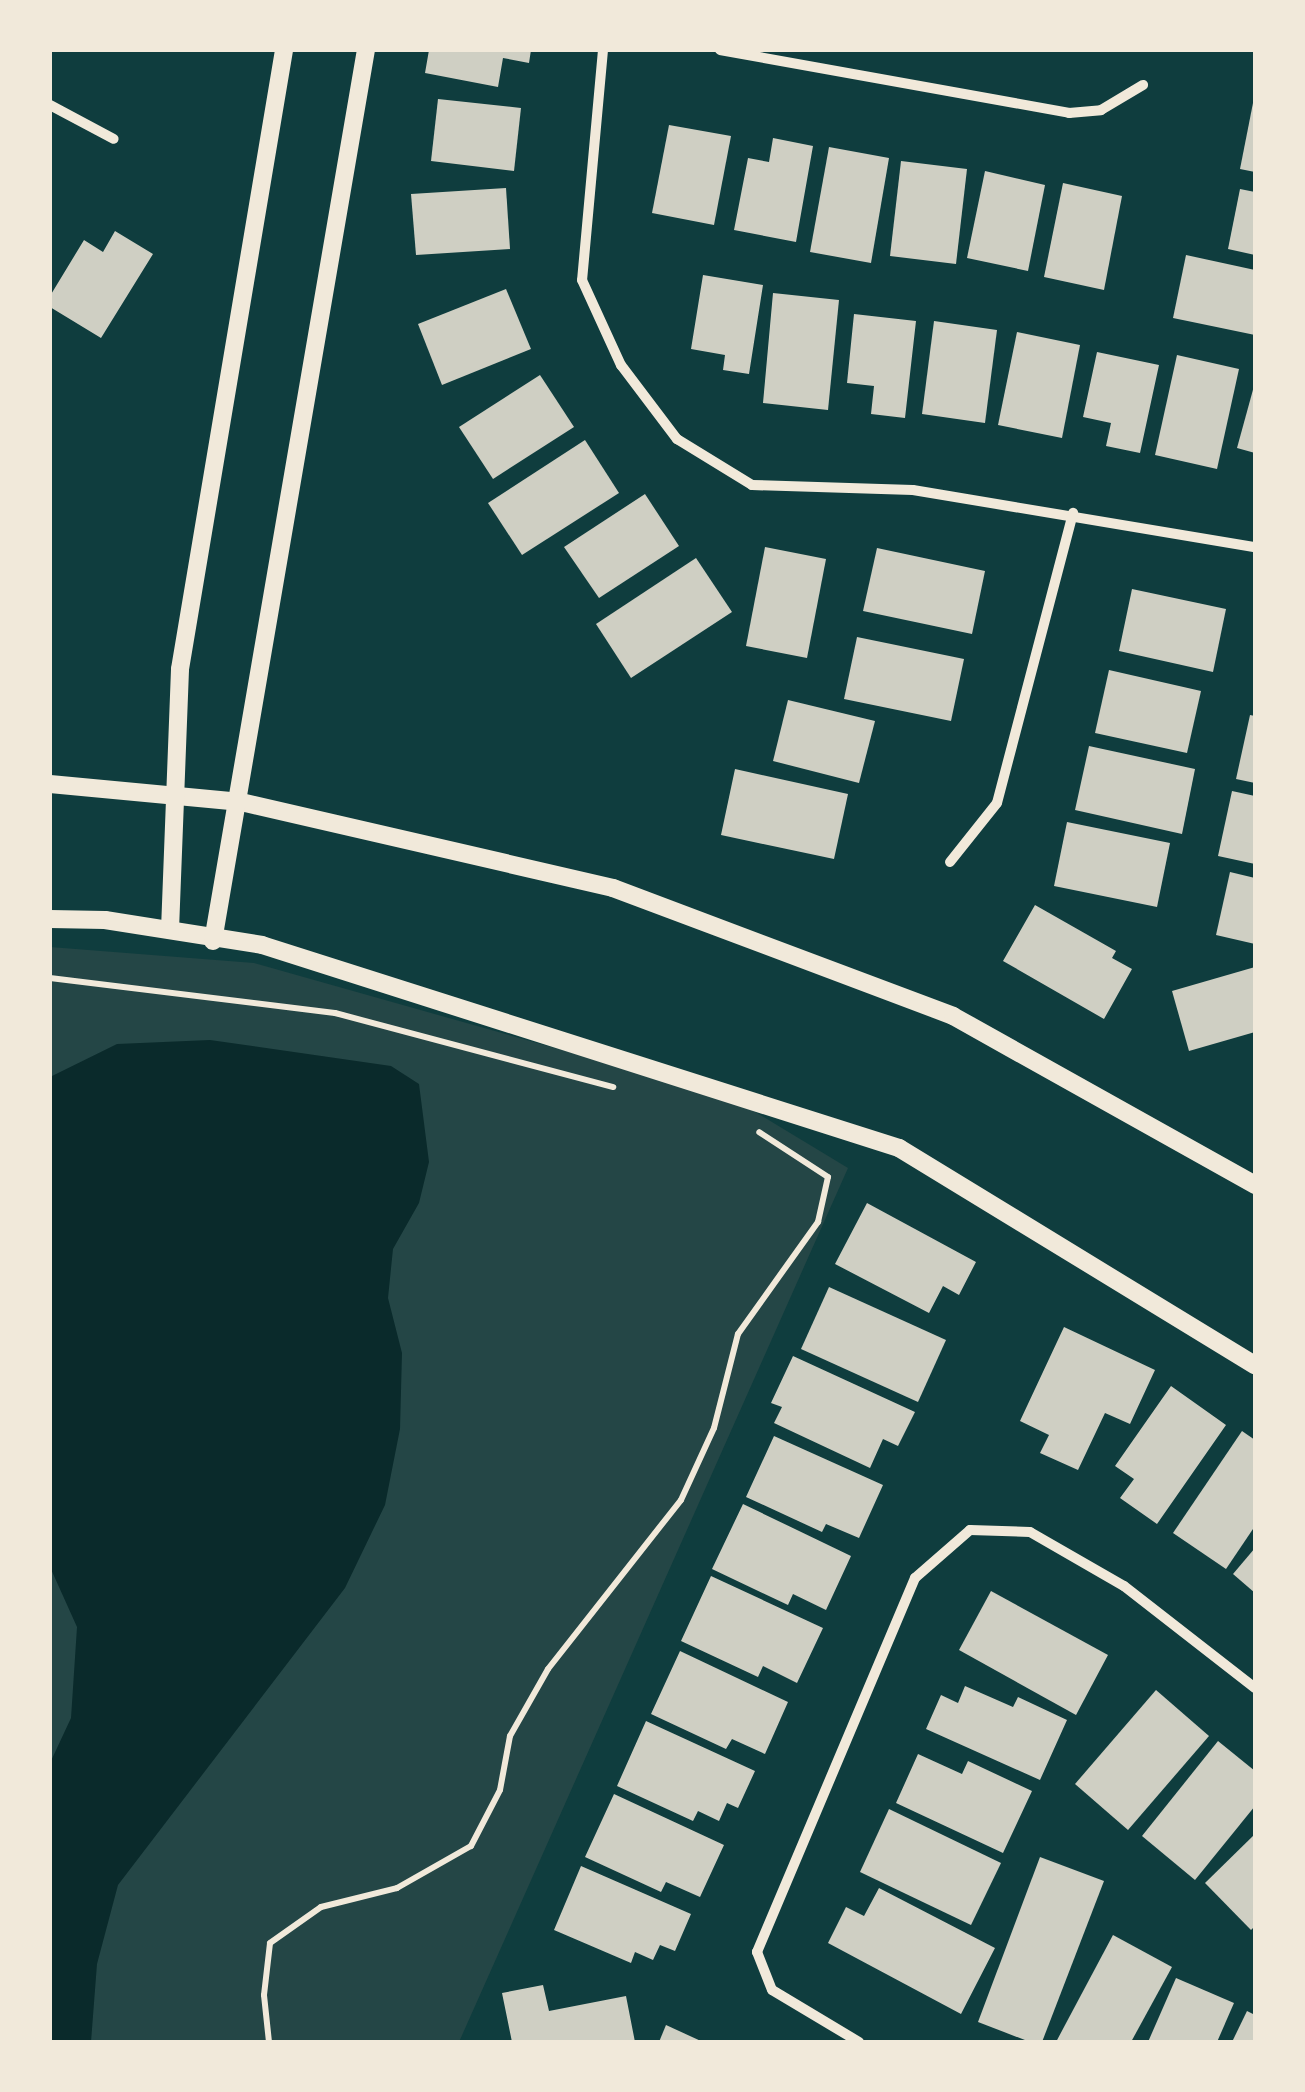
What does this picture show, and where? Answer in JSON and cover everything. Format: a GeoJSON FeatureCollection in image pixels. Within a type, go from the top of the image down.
{"type":"FeatureCollection","features":[{"type":"Feature","properties":{"kind":"street"},"geometry":{"type":"LineString","coordinates":[[170,930],[172,794],[180,669],[284,50]]}},
{"type":"Feature","properties":{"kind":"street"},"geometry":{"type":"LineString","coordinates":[[213,940],[241,802],[366,50]]}},
{"type":"Feature","properties":{"kind":"street"},"geometry":{"type":"LineString","coordinates":[[603,50],[582,280],[621,365],[677,439],[752,485],[913,490],[1073,513],[1255,547]]}},
{"type":"Feature","properties":{"kind":"street"},"geometry":{"type":"LineString","coordinates":[[720,50],[1070,113],[1101,110],[1143,86]]}},
{"type":"Feature","properties":{"kind":"street"},"geometry":{"type":"LineString","coordinates":[[50,105],[114,139]]}},
{"type":"Feature","properties":{"kind":"street"},"geometry":{"type":"LineString","coordinates":[[950,862],[998,803],[1073,513]]}},
{"type":"Feature","properties":{"kind":"street"},"geometry":{"type":"LineString","coordinates":[[50,784],[241,802],[613,888],[953,1016],[1255,1186]]}},
{"type":"Feature","properties":{"kind":"street"},"geometry":{"type":"LineString","coordinates":[[50,919],[170,930],[262,945],[899,1148],[1255,1365]]}},
{"type":"Feature","properties":{"kind":"street"},"geometry":{"type":"LineString","coordinates":[[859,2042],[772,1990],[757,1952],[914,1578],[970,1530],[1030,1532],[1124,1586],[1255,1688]]}},
{"type":"Feature","properties":{"kind":"path"},"geometry":{"type":"LineString","coordinates":[[50,978],[335,1013],[618,1089]]}},
{"type":"Feature","properties":{"kind":"path"},"geometry":{"type":"LineString","coordinates":[[269,2042],[264,1994],[270,1943],[321,1907],[397,1888],[471,1846],[500,1790],[510,1736],[548,1670],[681,1500],[714,1428],[738,1334],[818,1222],[828,1177],[748,1126]]}},
{"type":"Feature","properties":{"kind":"shaded area"},"geometry":{"type":"Polygon","coordinates":[[[50,947],[254,963],[732,1098],[848,1168],[459,2042],[50,2042],[50,947]]]}},
{"type":"Feature","properties":{"kind":"shaded area"},"geometry":{"type":"Polygon","coordinates":[[[210,1040],[391,1066],[419,1084],[429,1162],[419,1203],[393,1249],[388,1298],[402,1353],[400,1429],[385,1505],[345,1588],[118,1885],[97,1964],[91,2042],[50,2042],[50,1763],[71,1718],[77,1627],[50,1567],[50,1077],[117,1044],[210,1040]]]}},
{"type":"Feature","properties":{"kind":"building"},"geometry":{"type":"Polygon","coordinates":[[[429,50],[531,50],[529,63],[503,58],[498,87],[425,73],[429,50]]]}},
{"type":"Feature","properties":{"kind":"building"},"geometry":{"type":"Polygon","coordinates":[[[438,99],[521,108],[514,171],[431,161],[438,99]]]}},
{"type":"Feature","properties":{"kind":"building"},"geometry":{"type":"Polygon","coordinates":[[[1255,103],[1255,172],[1240,169],[1255,103]]]}},
{"type":"Feature","properties":{"kind":"building"},"geometry":{"type":"Polygon","coordinates":[[[669,125],[731,136],[714,225],[652,213],[669,125]]]}},
{"type":"Feature","properties":{"kind":"building"},"geometry":{"type":"Polygon","coordinates":[[[773,138],[813,146],[796,242],[734,230],[748,158],[769,162],[773,138]]]}},
{"type":"Feature","properties":{"kind":"building"},"geometry":{"type":"Polygon","coordinates":[[[829,147],[889,158],[871,263],[810,252],[829,147]]]}},
{"type":"Feature","properties":{"kind":"building"},"geometry":{"type":"Polygon","coordinates":[[[901,161],[967,169],[956,264],[890,256],[901,161]]]}},
{"type":"Feature","properties":{"kind":"building"},"geometry":{"type":"Polygon","coordinates":[[[985,171],[1045,185],[1028,271],[967,258],[985,171]]]}},
{"type":"Feature","properties":{"kind":"building"},"geometry":{"type":"Polygon","coordinates":[[[1063,183],[1122,196],[1104,290],[1044,277],[1063,183]]]}},
{"type":"Feature","properties":{"kind":"building"},"geometry":{"type":"Polygon","coordinates":[[[506,188],[510,249],[416,255],[411,194],[506,188]]]}},
{"type":"Feature","properties":{"kind":"building"},"geometry":{"type":"Polygon","coordinates":[[[1240,189],[1255,192],[1255,255],[1228,249],[1240,189]]]}},
{"type":"Feature","properties":{"kind":"building"},"geometry":{"type":"Polygon","coordinates":[[[115,231],[153,254],[101,338],[50,307],[50,296],[84,240],[103,252],[115,231]]]}},
{"type":"Feature","properties":{"kind":"building"},"geometry":{"type":"Polygon","coordinates":[[[1186,255],[1255,270],[1255,335],[1173,318],[1186,255]]]}},
{"type":"Feature","properties":{"kind":"building"},"geometry":{"type":"Polygon","coordinates":[[[703,275],[763,285],[749,374],[723,370],[725,355],[691,349],[703,275]]]}},
{"type":"Feature","properties":{"kind":"building"},"geometry":{"type":"Polygon","coordinates":[[[506,289],[531,349],[442,385],[418,324],[506,289]]]}},
{"type":"Feature","properties":{"kind":"building"},"geometry":{"type":"Polygon","coordinates":[[[773,293],[839,300],[828,410],[763,403],[773,293]]]}},
{"type":"Feature","properties":{"kind":"building"},"geometry":{"type":"Polygon","coordinates":[[[854,314],[916,321],[905,418],[871,414],[874,386],[847,383],[854,314]]]}},
{"type":"Feature","properties":{"kind":"building"},"geometry":{"type":"Polygon","coordinates":[[[934,321],[997,330],[985,423],[922,414],[934,321]]]}},
{"type":"Feature","properties":{"kind":"building"},"geometry":{"type":"Polygon","coordinates":[[[1017,332],[1080,345],[1062,438],[998,425],[1017,332]]]}},
{"type":"Feature","properties":{"kind":"building"},"geometry":{"type":"Polygon","coordinates":[[[1097,352],[1159,365],[1140,453],[1106,446],[1111,423],[1083,417],[1097,352]]]}},
{"type":"Feature","properties":{"kind":"building"},"geometry":{"type":"Polygon","coordinates":[[[1177,355],[1239,369],[1217,469],[1155,455],[1177,355]]]}},
{"type":"Feature","properties":{"kind":"building"},"geometry":{"type":"Polygon","coordinates":[[[540,375],[574,427],[493,479],[459,427],[540,375]]]}},
{"type":"Feature","properties":{"kind":"building"},"geometry":{"type":"Polygon","coordinates":[[[1255,386],[1255,453],[1237,448],[1255,386]]]}},
{"type":"Feature","properties":{"kind":"building"},"geometry":{"type":"Polygon","coordinates":[[[585,440],[619,493],[522,555],[488,503],[585,440]]]}},
{"type":"Feature","properties":{"kind":"building"},"geometry":{"type":"Polygon","coordinates":[[[645,494],[679,546],[599,598],[564,547],[645,494]]]}},
{"type":"Feature","properties":{"kind":"building"},"geometry":{"type":"Polygon","coordinates":[[[765,547],[826,559],[807,658],[746,646],[765,547]]]}},
{"type":"Feature","properties":{"kind":"building"},"geometry":{"type":"Polygon","coordinates":[[[877,548],[985,571],[972,634],[863,611],[877,548]]]}},
{"type":"Feature","properties":{"kind":"building"},"geometry":{"type":"Polygon","coordinates":[[[696,558],[732,612],[631,678],[596,624],[696,558]]]}},
{"type":"Feature","properties":{"kind":"building"},"geometry":{"type":"Polygon","coordinates":[[[1132,589],[1226,609],[1213,672],[1119,651],[1132,589]]]}},
{"type":"Feature","properties":{"kind":"building"},"geometry":{"type":"Polygon","coordinates":[[[857,637],[964,659],[951,721],[844,699],[857,637]]]}},
{"type":"Feature","properties":{"kind":"building"},"geometry":{"type":"Polygon","coordinates":[[[1109,670],[1201,691],[1187,753],[1095,733],[1109,670]]]}},
{"type":"Feature","properties":{"kind":"building"},"geometry":{"type":"Polygon","coordinates":[[[788,700],[875,721],[859,783],[773,761],[788,700]]]}},
{"type":"Feature","properties":{"kind":"building"},"geometry":{"type":"Polygon","coordinates":[[[1250,715],[1255,716],[1255,783],[1236,779],[1250,715]]]}},
{"type":"Feature","properties":{"kind":"building"},"geometry":{"type":"Polygon","coordinates":[[[1089,746],[1195,769],[1182,834],[1075,810],[1089,746]]]}},
{"type":"Feature","properties":{"kind":"building"},"geometry":{"type":"Polygon","coordinates":[[[735,769],[848,794],[834,859],[721,835],[735,769]]]}},
{"type":"Feature","properties":{"kind":"building"},"geometry":{"type":"Polygon","coordinates":[[[1232,791],[1255,796],[1255,864],[1218,856],[1232,791]]]}},
{"type":"Feature","properties":{"kind":"building"},"geometry":{"type":"Polygon","coordinates":[[[1067,822],[1170,843],[1157,907],[1054,886],[1067,822]]]}},
{"type":"Feature","properties":{"kind":"building"},"geometry":{"type":"Polygon","coordinates":[[[1230,872],[1255,878],[1255,944],[1216,935],[1230,872]]]}},
{"type":"Feature","properties":{"kind":"building"},"geometry":{"type":"Polygon","coordinates":[[[1035,905],[1116,951],[1112,958],[1132,969],[1104,1019],[1003,961],[1035,905]]]}},
{"type":"Feature","properties":{"kind":"building"},"geometry":{"type":"Polygon","coordinates":[[[1255,967],[1255,1032],[1189,1051],[1172,991],[1255,967]]]}},
{"type":"Feature","properties":{"kind":"building"},"geometry":{"type":"Polygon","coordinates":[[[867,1203],[976,1262],[959,1295],[943,1286],[929,1313],[835,1264],[867,1203]]]}},
{"type":"Feature","properties":{"kind":"building"},"geometry":{"type":"Polygon","coordinates":[[[829,1287],[946,1340],[918,1402],[801,1349],[829,1287]]]}},
{"type":"Feature","properties":{"kind":"building"},"geometry":{"type":"Polygon","coordinates":[[[1064,1327],[1155,1370],[1130,1424],[1105,1413],[1078,1470],[1040,1453],[1049,1435],[1020,1421],[1064,1327]]]}},
{"type":"Feature","properties":{"kind":"building"},"geometry":{"type":"Polygon","coordinates":[[[793,1356],[915,1412],[898,1446],[883,1439],[870,1468],[774,1423],[782,1407],[771,1403],[793,1356]]]}},
{"type":"Feature","properties":{"kind":"building"},"geometry":{"type":"Polygon","coordinates":[[[1171,1386],[1226,1425],[1157,1524],[1120,1498],[1134,1479],[1115,1466],[1171,1386]]]}},
{"type":"Feature","properties":{"kind":"building"},"geometry":{"type":"Polygon","coordinates":[[[1242,1431],[1255,1440],[1255,1526],[1226,1569],[1173,1533],[1242,1431]]]}},
{"type":"Feature","properties":{"kind":"building"},"geometry":{"type":"Polygon","coordinates":[[[774,1436],[883,1485],[859,1538],[826,1524],[822,1532],[746,1497],[774,1436]]]}},
{"type":"Feature","properties":{"kind":"building"},"geometry":{"type":"Polygon","coordinates":[[[743,1504],[851,1556],[826,1610],[793,1594],[788,1605],[712,1569],[743,1504]]]}},
{"type":"Feature","properties":{"kind":"building"},"geometry":{"type":"Polygon","coordinates":[[[1255,1548],[1255,1593],[1233,1574],[1255,1548]]]}},
{"type":"Feature","properties":{"kind":"building"},"geometry":{"type":"Polygon","coordinates":[[[711,1576],[823,1628],[797,1683],[763,1666],[758,1677],[681,1641],[711,1576]]]}},
{"type":"Feature","properties":{"kind":"building"},"geometry":{"type":"Polygon","coordinates":[[[991,1591],[1108,1655],[1076,1715],[959,1650],[991,1591]]]}},
{"type":"Feature","properties":{"kind":"building"},"geometry":{"type":"Polygon","coordinates":[[[680,1651],[788,1702],[765,1754],[732,1739],[726,1749],[651,1714],[680,1651]]]}},
{"type":"Feature","properties":{"kind":"building"},"geometry":{"type":"Polygon","coordinates":[[[965,1686],[1013,1707],[1018,1697],[1067,1720],[1040,1780],[926,1729],[941,1695],[958,1703],[965,1686]]]}},
{"type":"Feature","properties":{"kind":"building"},"geometry":{"type":"Polygon","coordinates":[[[1156,1690],[1209,1736],[1128,1830],[1075,1784],[1156,1690]]]}},
{"type":"Feature","properties":{"kind":"building"},"geometry":{"type":"Polygon","coordinates":[[[646,1721],[755,1771],[738,1808],[727,1803],[719,1821],[698,1811],[693,1821],[617,1786],[646,1721]]]}},
{"type":"Feature","properties":{"kind":"building"},"geometry":{"type":"Polygon","coordinates":[[[1218,1741],[1255,1771],[1255,1806],[1195,1880],[1142,1836],[1218,1741]]]}},
{"type":"Feature","properties":{"kind":"building"},"geometry":{"type":"Polygon","coordinates":[[[918,1754],[962,1774],[968,1761],[1032,1791],[1003,1853],[896,1803],[918,1754]]]}},
{"type":"Feature","properties":{"kind":"building"},"geometry":{"type":"Polygon","coordinates":[[[614,1794],[724,1845],[700,1897],[666,1882],[661,1892],[585,1857],[614,1794]]]}},
{"type":"Feature","properties":{"kind":"building"},"geometry":{"type":"Polygon","coordinates":[[[889,1809],[1001,1863],[971,1925],[860,1872],[889,1809]]]}},
{"type":"Feature","properties":{"kind":"building"},"geometry":{"type":"Polygon","coordinates":[[[1255,1834],[1255,1926],[1251,1930],[1205,1883],[1255,1834]]]}},
{"type":"Feature","properties":{"kind":"building"},"geometry":{"type":"Polygon","coordinates":[[[1040,1857],[1104,1881],[1042,2042],[1030,2042],[978,2022],[1040,1857]]]}},
{"type":"Feature","properties":{"kind":"building"},"geometry":{"type":"Polygon","coordinates":[[[581,1866],[691,1914],[675,1951],[660,1945],[653,1960],[635,1952],[631,1963],[554,1930],[581,1866]]]}},
{"type":"Feature","properties":{"kind":"building"},"geometry":{"type":"Polygon","coordinates":[[[879,1888],[995,1948],[961,2014],[828,1943],[846,1907],[864,1916],[879,1888]]]}},
{"type":"Feature","properties":{"kind":"building"},"geometry":{"type":"Polygon","coordinates":[[[1113,1935],[1172,1967],[1131,2042],[1056,2042],[1113,1935]]]}},
{"type":"Feature","properties":{"kind":"building"},"geometry":{"type":"Polygon","coordinates":[[[1176,1978],[1234,2003],[1217,2042],[1148,2042],[1176,1978]]]}},
{"type":"Feature","properties":{"kind":"building"},"geometry":{"type":"Polygon","coordinates":[[[543,1985],[549,2011],[626,1996],[635,2042],[512,2042],[502,1993],[543,1985]]]}},
{"type":"Feature","properties":{"kind":"building"},"geometry":{"type":"Polygon","coordinates":[[[1247,2011],[1255,2015],[1255,2042],[1232,2042],[1247,2011]]]}},
{"type":"Feature","properties":{"kind":"building"},"geometry":{"type":"Polygon","coordinates":[[[666,2025],[703,2042],[659,2042],[666,2025]]]}}]}
